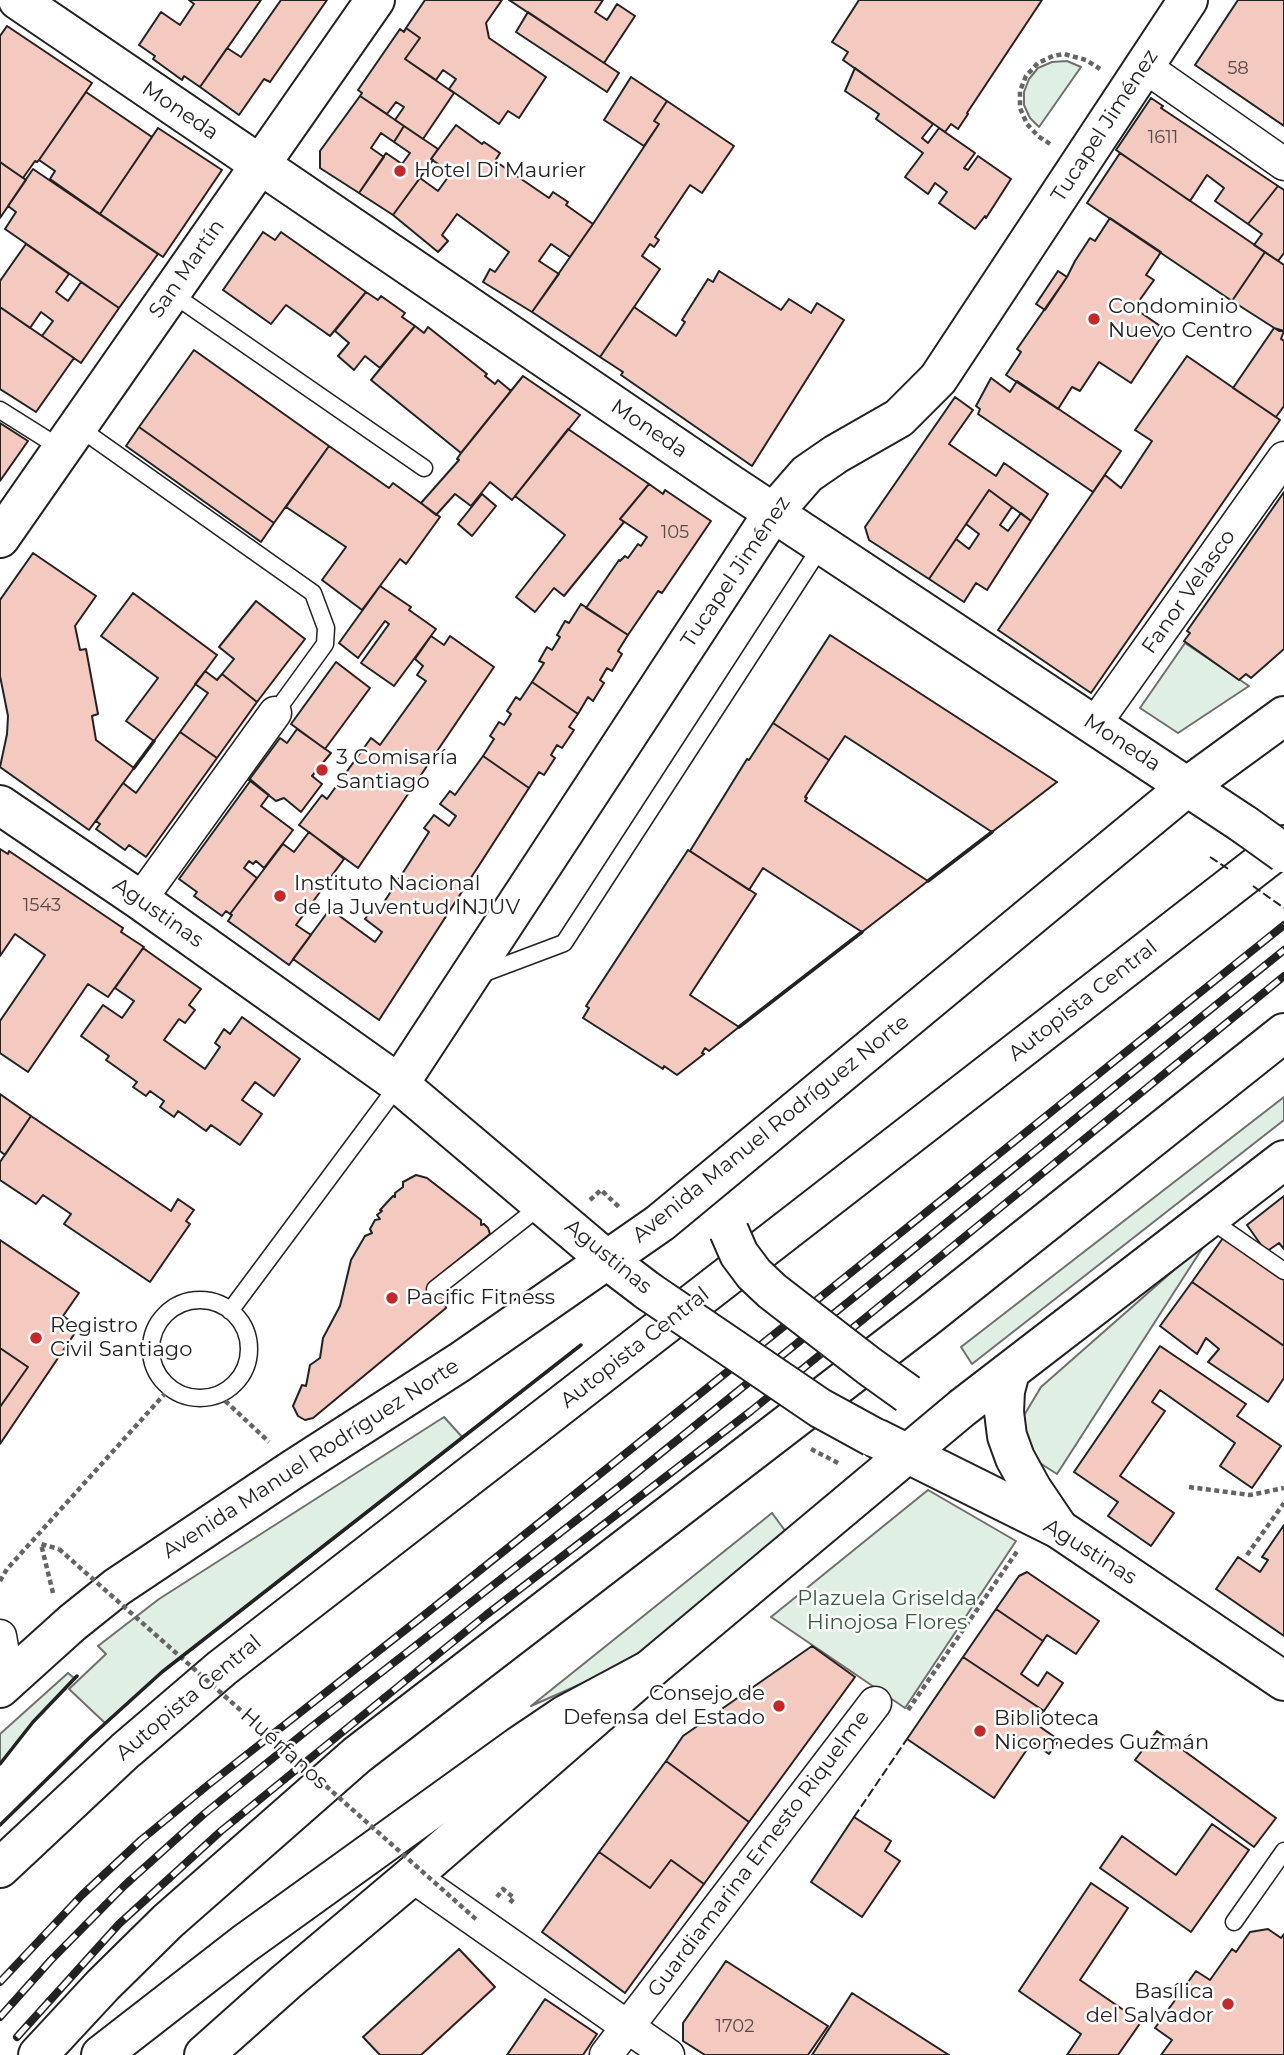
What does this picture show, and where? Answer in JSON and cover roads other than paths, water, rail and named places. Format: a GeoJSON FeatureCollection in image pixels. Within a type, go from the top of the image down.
{"type":"FeatureCollection","features":[{"type":"Feature","properties":{"kind":"main road","name":"Moneda"},"geometry":{"type":"LineString","coordinates":[[18,0],[773,513],[1188,786],[1284,853]]}},
{"type":"Feature","properties":{"kind":"main road","name":"San Martín"},"geometry":{"type":"LineString","coordinates":[[0,538],[375,0]]}},
{"type":"Feature","properties":{"kind":"main road","name":"Tucapel Jiménez"},"geometry":{"type":"LineString","coordinates":[[399,1084],[773,513],[807,474],[898,418],[938,379],[1188,0]]}},
{"type":"Feature","properties":{"kind":"main road","name":"Avenida Manuel Rodríguez Norte"},"geometry":{"type":"LineString","coordinates":[[0,1688],[72,1623],[166,1553],[460,1362],[660,1223],[1188,786],[1284,716]]}},
{"type":"Feature","properties":{"kind":"main road","name":"Agustinas"},"geometry":{"type":"LineString","coordinates":[[0,805],[140,900],[399,1084],[606,1259],[648,1291],[820,1408],[1059,1529],[1284,1681]]}},
{"type":"Feature","properties":{"kind":"main road","name":"Autopista Central"},"geometry":{"type":"LineString","coordinates":[[0,1868],[125,1751],[222,1668],[1284,845]]}},
{"type":"Feature","properties":{"kind":"main road"},"geometry":{"type":"LineString","coordinates":[[38,2055],[168,1920],[357,1755],[906,1333],[1284,1033]]}},
{"type":"Feature","properties":{"kind":"main road"},"geometry":{"type":"LineString","coordinates":[[204,2055],[649,1670],[962,1408],[1284,1160]]}},
{"type":"Feature","properties":{"kind":"main road"},"geometry":{"type":"LineString","coordinates":[[726,1169],[723,1189],[729,1231],[739,1254],[763,1282],[908,1394],[935,1404],[962,1408]]}},
{"type":"Feature","properties":{"kind":"main road"},"geometry":{"type":"LineString","coordinates":[[1010,1372],[1005,1391],[1004,1412],[1007,1436],[1015,1458],[1032,1489],[1059,1529]]}},
{"type":"Feature","properties":{"kind":"main road"},"geometry":{"type":"LineString","coordinates":[[101,2055],[244,1944],[519,1746],[565,1715],[649,1670]]}},
{"type":"Feature","properties":{"kind":"street"},"geometry":{"type":"LineString","coordinates":[[1137,77],[1284,164]]}},
{"type":"Feature","properties":{"kind":"street","name":"Fanor Velasco"},"geometry":{"type":"LineString","coordinates":[[1094,725],[1284,458]]}},
{"type":"Feature","properties":{"kind":"street"},"geometry":{"type":"LineString","coordinates":[[140,900],[275,713]]}},
{"type":"Feature","properties":{"kind":"street"},"geometry":{"type":"LineString","coordinates":[[0,1636],[3,1653],[0,1678]]}},
{"type":"Feature","properties":{"kind":"street","name":"Guardiamarina Ernesto Riquelme"},"geometry":{"type":"LineString","coordinates":[[606,2055],[875,1703]]}},
{"type":"Feature","properties":{"kind":"street"},"geometry":{"type":"LineString","coordinates":[[412,1876],[668,2055]]}},
{"type":"Feature","properties":{"kind":"lane"},"geometry":{"type":"LineString","coordinates":[[171,293],[424,468]]}},
{"type":"Feature","properties":{"kind":"lane"},"geometry":{"type":"LineString","coordinates":[[0,410],[70,438],[313,593],[326,628],[325,644],[275,713]]}},
{"type":"Feature","properties":{"kind":"lane"},"geometry":{"type":"LineString","coordinates":[[467,980],[564,943],[822,545]]}},
{"type":"Feature","properties":{"kind":"lane"},"geometry":{"type":"LineString","coordinates":[[230,1311],[399,1084]]}},
{"type":"Feature","properties":{"kind":"lane"},"geometry":{"type":"LineString","coordinates":[[435,1289],[543,1204]]}},
{"type":"Feature","properties":{"kind":"lane"},"geometry":{"type":"LineString","coordinates":[[1207,1218],[1284,1271]]}},
{"type":"Feature","properties":{"kind":"lane"},"geometry":{"type":"LineString","coordinates":[[198,1300],[216,1302],[230,1311],[242,1323],[248,1339],[249,1356],[244,1373],[233,1386],[219,1395],[202,1398],[185,1396],[170,1388],[159,1375],[152,1359],[152,1342],[157,1326],[167,1312],[182,1303],[198,1300]]}},
{"type":"Feature","properties":{"kind":"lane"},"geometry":{"type":"LineString","coordinates":[[1234,1923],[1284,1851]]}},
{"type":"Feature","properties":{"kind":"railway"},"geometry":{"type":"LineString","coordinates":[[0,1982],[82,1895],[141,1840],[1284,925]]}},
{"type":"Feature","properties":{"kind":"railway"},"geometry":{"type":"LineString","coordinates":[[0,2017],[51,1960],[125,1885],[204,1814],[624,1483],[1284,950]]}},
{"type":"Feature","properties":{"kind":"railway"},"geometry":{"type":"LineString","coordinates":[[17,2037],[119,1924],[221,1831],[486,1615],[751,1411],[1284,976]]}},
{"type":"Feature","properties":{"kind":"place","name":"Hotel Di Maurier"},"geometry":{"type":"Point","coordinates":[400,171]}},
{"type":"Feature","properties":{"kind":"place","name":"Condominio Nuevo Centro"},"geometry":{"type":"Point","coordinates":[1094,319]}},
{"type":"Feature","properties":{"kind":"place","name":"3 Comisaría Santiago"},"geometry":{"type":"Point","coordinates":[322,770]}},
{"type":"Feature","properties":{"kind":"place","name":"Instituto Nacional de la Juventud INJUV"},"geometry":{"type":"Point","coordinates":[280,896]}},
{"type":"Feature","properties":{"kind":"place","name":"Pacific Fitness"},"geometry":{"type":"Point","coordinates":[392,1298]}},
{"type":"Feature","properties":{"kind":"place","name":"Registro Civil Santiago"},"geometry":{"type":"Point","coordinates":[36,1338]}},
{"type":"Feature","properties":{"kind":"place","name":"Consejo de Defensa del Estado"},"geometry":{"type":"Point","coordinates":[779,1706]}},
{"type":"Feature","properties":{"kind":"place","name":"Biblioteca Nicomedes Guzmán"},"geometry":{"type":"Point","coordinates":[980,1731]}},
{"type":"Feature","properties":{"kind":"place","name":"Basílica del Salvador"},"geometry":{"type":"Point","coordinates":[1228,2004]}},
{"type":"Feature","properties":{"kind":"park label","name":"Plazuela Griselda Hinojosa Flores"},"geometry":{"type":"Point","coordinates":[887,1611]}}]}
